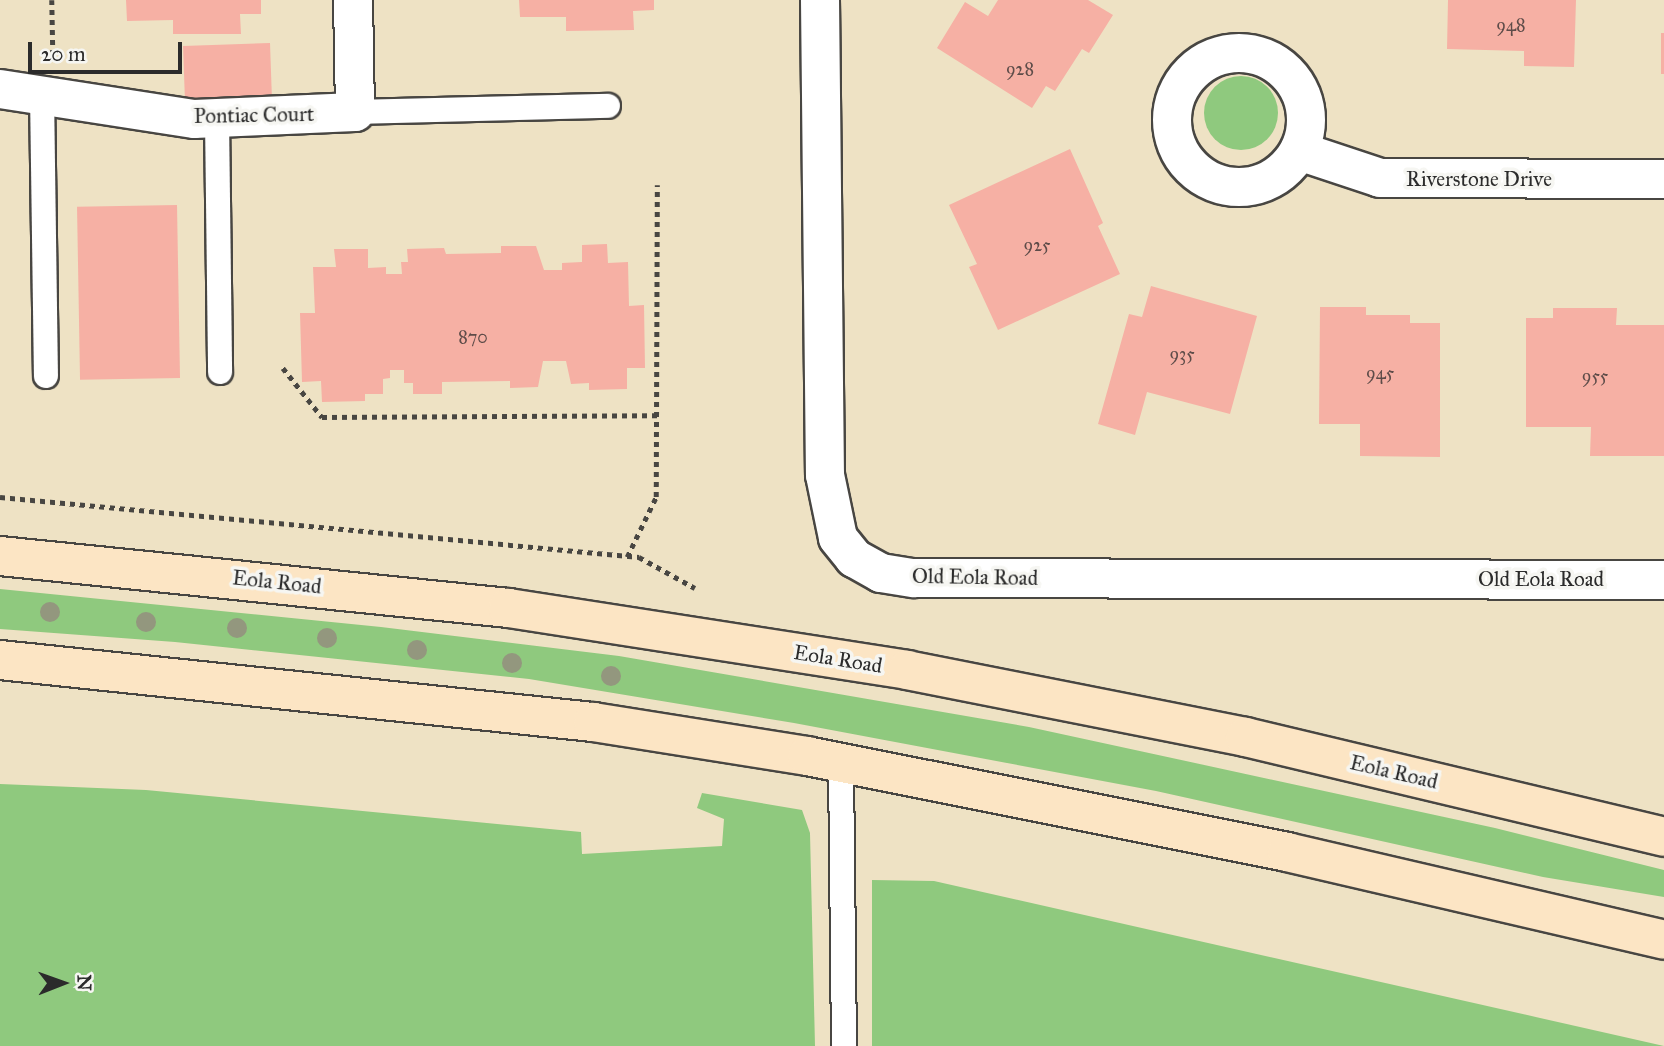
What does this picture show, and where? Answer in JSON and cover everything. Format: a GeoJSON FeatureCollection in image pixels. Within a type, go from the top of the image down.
{"type":"FeatureCollection","features":[{"type":"Feature","properties":{"kind":"main road","name":"Eola Road"},"geometry":{"type":"LineString","coordinates":[[0,556],[508,608],[894,668],[1245,737],[1664,836]]}},
{"type":"Feature","properties":{"kind":"main road"},"geometry":{"type":"LineString","coordinates":[[0,660],[593,722],[841,763],[1287,852],[1664,940]]}},
{"type":"Feature","properties":{"kind":"street"},"geometry":{"type":"LineString","coordinates":[[354,0],[355,113]]}},
{"type":"Feature","properties":{"kind":"street","name":"Old Eola Road"},"geometry":{"type":"LineString","coordinates":[[820,0],[825,475],[838,538],[854,558],[881,573],[914,578],[1664,580]]}},
{"type":"Feature","properties":{"kind":"street","name":"Pontiac Court"},"geometry":{"type":"LineString","coordinates":[[0,89],[48,76],[194,119],[355,113]]}},
{"type":"Feature","properties":{"kind":"street","name":"Riverstone Drive"},"geometry":{"type":"LineString","coordinates":[[1299,151],[1380,178],[1664,179]]}},
{"type":"Feature","properties":{"kind":"lane"},"geometry":{"type":"LineString","coordinates":[[46,376],[48,76]]}},
{"type":"Feature","properties":{"kind":"lane"},"geometry":{"type":"LineString","coordinates":[[355,113],[608,106]]}},
{"type":"Feature","properties":{"kind":"lane"},"geometry":{"type":"LineString","coordinates":[[216,118],[220,372]]}},
{"type":"Feature","properties":{"kind":"lane"},"geometry":{"type":"LineString","coordinates":[[841,763],[844,1046]]}},
{"type":"Feature","properties":{"kind":"path"},"geometry":{"type":"LineString","coordinates":[[48,76],[52,0]]}},
{"type":"Feature","properties":{"kind":"path"},"geometry":{"type":"LineString","coordinates":[[627,557],[656,498],[657,185]]}},
{"type":"Feature","properties":{"kind":"path"},"geometry":{"type":"LineString","coordinates":[[282,368],[322,417],[657,415]]}},
{"type":"Feature","properties":{"kind":"green space"},"geometry":{"type":"Polygon","coordinates":[[[1241,76],[1262,82],[1272,92],[1278,113],[1272,134],[1262,144],[1241,150],[1220,144],[1210,134],[1204,113],[1210,92],[1220,82],[1241,76]]]}},
{"type":"Feature","properties":{"kind":"green space"},"geometry":{"type":"Polygon","coordinates":[[[0,589],[381,627],[619,656],[1029,727],[1495,828],[1664,870],[1664,897],[1543,877],[1156,791],[794,723],[529,679],[175,642],[0,629],[0,589]]]}},
{"type":"Feature","properties":{"kind":"green space"},"geometry":{"type":"Polygon","coordinates":[[[0,784],[146,790],[581,832],[582,854],[722,846],[724,819],[697,808],[702,793],[802,810],[810,833],[815,1046],[0,1046],[0,784]]]}},
{"type":"Feature","properties":{"kind":"green space"},"geometry":{"type":"Polygon","coordinates":[[[872,880],[934,881],[1664,1046],[872,1046],[872,880]]]}},
{"type":"Feature","properties":{"kind":"building"},"geometry":{"type":"Polygon","coordinates":[[[126,0],[261,0],[261,14],[240,14],[241,34],[173,34],[173,20],[127,21],[126,0]]]}},
{"type":"Feature","properties":{"kind":"building"},"geometry":{"type":"Polygon","coordinates":[[[519,0],[654,0],[654,10],[633,11],[634,30],[566,31],[566,17],[520,17],[519,0]]]}},
{"type":"Feature","properties":{"kind":"building"},"geometry":{"type":"Polygon","coordinates":[[[998,0],[1088,0],[1113,15],[1089,53],[1082,49],[1055,91],[1046,86],[1032,108],[937,48],[965,2],[988,16],[998,0]]]}},
{"type":"Feature","properties":{"kind":"building"},"geometry":{"type":"Polygon","coordinates":[[[1448,0],[1576,0],[1574,67],[1524,66],[1524,51],[1447,49],[1448,0]]]}},
{"type":"Feature","properties":{"kind":"building"},"geometry":{"type":"Polygon","coordinates":[[[1661,33],[1664,33],[1664,74],[1661,74],[1661,33]]]}},
{"type":"Feature","properties":{"kind":"building"},"geometry":{"type":"Polygon","coordinates":[[[270,43],[272,103],[185,106],[183,46],[270,43]]]}},
{"type":"Feature","properties":{"kind":"building"},"geometry":{"type":"Polygon","coordinates":[[[1070,149],[1103,223],[1098,226],[1120,274],[998,330],[969,267],[977,264],[949,205],[1070,149]]]}},
{"type":"Feature","properties":{"kind":"building"},"geometry":{"type":"Polygon","coordinates":[[[177,205],[180,378],[80,380],[77,207],[177,205]]]}},
{"type":"Feature","properties":{"kind":"building"},"geometry":{"type":"Polygon","coordinates":[[[607,244],[608,263],[628,262],[629,306],[644,305],[645,368],[627,368],[627,389],[589,390],[589,383],[571,384],[566,361],[543,361],[538,387],[510,388],[510,381],[442,382],[442,394],[413,394],[413,383],[404,383],[404,370],[390,370],[390,378],[383,379],[383,394],[365,394],[365,401],[322,402],[321,381],[302,382],[300,313],[315,313],[313,267],[336,267],[334,249],[368,249],[368,268],[386,267],[386,274],[402,274],[401,262],[408,262],[407,249],[444,248],[446,254],[501,253],[501,246],[536,246],[544,270],[562,270],[562,263],[582,262],[582,245],[607,244]]]}},
{"type":"Feature","properties":{"kind":"building"},"geometry":{"type":"Polygon","coordinates":[[[1151,286],[1257,316],[1230,414],[1147,392],[1135,435],[1098,424],[1129,314],[1142,317],[1151,286]]]}},
{"type":"Feature","properties":{"kind":"building"},"geometry":{"type":"Polygon","coordinates":[[[1320,307],[1366,307],[1366,315],[1410,315],[1410,323],[1440,323],[1440,457],[1360,456],[1360,424],[1319,424],[1320,307]]]}},
{"type":"Feature","properties":{"kind":"building"},"geometry":{"type":"Polygon","coordinates":[[[1553,308],[1617,308],[1616,325],[1664,325],[1664,456],[1590,456],[1591,427],[1526,427],[1526,318],[1553,318],[1553,308]]]}}]}
